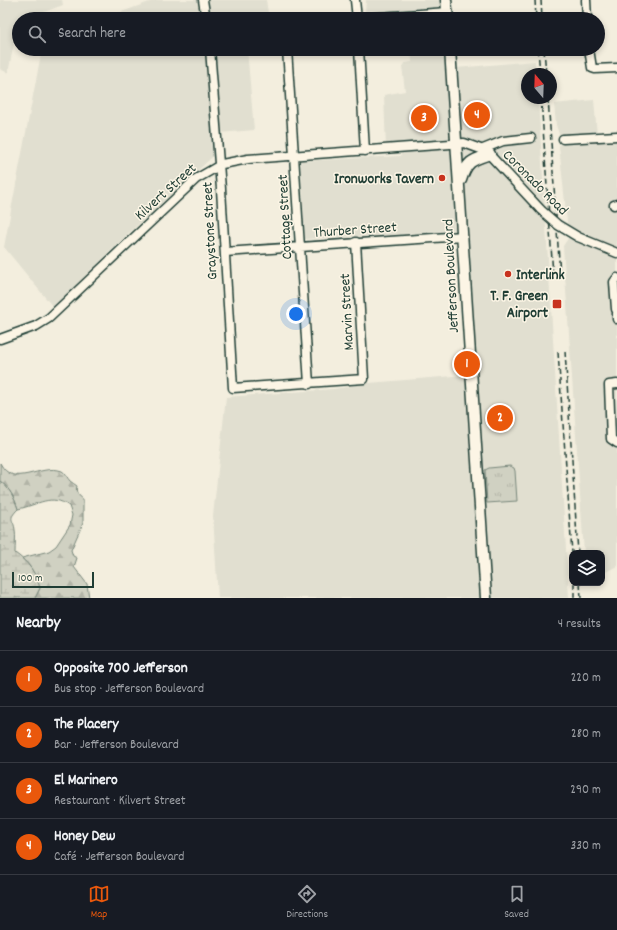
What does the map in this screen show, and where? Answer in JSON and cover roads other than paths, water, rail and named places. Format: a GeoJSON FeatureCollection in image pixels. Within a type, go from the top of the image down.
{"type":"FeatureCollection","features":[{"type":"Feature","properties":{"kind":"main road"},"geometry":{"type":"LineString","coordinates":[[446,0],[447,12]]}},
{"type":"Feature","properties":{"kind":"main road","name":"Jefferson Boulevard"},"geometry":{"type":"LineString","coordinates":[[451,56],[486,598]]}},
{"type":"Feature","properties":{"kind":"main road"},"geometry":{"type":"LineString","coordinates":[[460,184],[467,164],[486,151]]}},
{"type":"Feature","properties":{"kind":"street"},"geometry":{"type":"LineString","coordinates":[[203,0],[205,12]]}},
{"type":"Feature","properties":{"kind":"street"},"geometry":{"type":"LineString","coordinates":[[355,0],[356,12]]}},
{"type":"Feature","properties":{"kind":"street"},"geometry":{"type":"LineString","coordinates":[[586,0],[587,12]]}},
{"type":"Feature","properties":{"kind":"street","name":"Graystone Street"},"geometry":{"type":"LineString","coordinates":[[211,56],[233,388],[309,384]]}},
{"type":"Feature","properties":{"kind":"street","name":"Cottage Street"},"geometry":{"type":"LineString","coordinates":[[288,56],[309,384]]}},
{"type":"Feature","properties":{"kind":"street"},"geometry":{"type":"LineString","coordinates":[[360,56],[365,151]]}},
{"type":"Feature","properties":{"kind":"street"},"geometry":{"type":"LineString","coordinates":[[590,56],[592,68],[617,68]]}},
{"type":"Feature","properties":{"kind":"street"},"geometry":{"type":"LineString","coordinates":[[563,139],[617,136]]}},
{"type":"Feature","properties":{"kind":"street"},"geometry":{"type":"LineString","coordinates":[[486,151],[502,141],[531,138]]}},
{"type":"Feature","properties":{"kind":"street","name":"Kilvert Street"},"geometry":{"type":"LineString","coordinates":[[0,339],[36,326],[49,318],[71,299],[186,188],[196,179],[219,165],[248,159],[457,143]]}},
{"type":"Feature","properties":{"kind":"street","name":"Coronado Road"},"geometry":{"type":"LineString","coordinates":[[457,143],[464,143],[486,151],[541,210],[558,225],[578,237],[617,253]]}},
{"type":"Feature","properties":{"kind":"street","name":"Thurber Street"},"geometry":{"type":"LineString","coordinates":[[225,252],[463,236]]}},
{"type":"Feature","properties":{"kind":"street","name":"Marvin Street"},"geometry":{"type":"LineString","coordinates":[[309,384],[364,379],[356,242]]}},
{"type":"Feature","properties":{"kind":"street"},"geometry":{"type":"LineString","coordinates":[[617,278],[614,282],[617,319]]}},
{"type":"Feature","properties":{"kind":"street"},"geometry":{"type":"LineString","coordinates":[[613,384],[615,442]]}},
{"type":"Feature","properties":{"kind":"railway"},"geometry":{"type":"LineString","coordinates":[[535,0],[536,12]]}},
{"type":"Feature","properties":{"kind":"railway"},"geometry":{"type":"LineString","coordinates":[[541,0],[542,12]]}},
{"type":"Feature","properties":{"kind":"railway"},"geometry":{"type":"LineString","coordinates":[[539,56],[540,68]]}},
{"type":"Feature","properties":{"kind":"railway"},"geometry":{"type":"LineString","coordinates":[[545,56],[546,68]]}},
{"type":"Feature","properties":{"kind":"railway"},"geometry":{"type":"LineString","coordinates":[[541,104],[553,275]]}},
{"type":"Feature","properties":{"kind":"railway"},"geometry":{"type":"LineString","coordinates":[[548,104],[560,275]]}},
{"type":"Feature","properties":{"kind":"railway"},"geometry":{"type":"LineString","coordinates":[[565,351],[578,550]]}},
{"type":"Feature","properties":{"kind":"railway"},"geometry":{"type":"LineString","coordinates":[[558,352],[572,550]]}},
{"type":"Feature","properties":{"kind":"railway"},"geometry":{"type":"LineString","coordinates":[[574,586],[574,598]]}},
{"type":"Feature","properties":{"kind":"railway"},"geometry":{"type":"LineString","coordinates":[[580,586],[581,598]]}},
{"type":"Feature","properties":{"kind":"place","name":"Honey Dew"},"geometry":{"type":"Point","coordinates":[477,115]}},
{"type":"Feature","properties":{"kind":"place","name":"El Marinero"},"geometry":{"type":"Point","coordinates":[424,118]}},
{"type":"Feature","properties":{"kind":"place","name":"Ironworks Tavern"},"geometry":{"type":"Point","coordinates":[442,178]}},
{"type":"Feature","properties":{"kind":"place","name":"Interlink"},"geometry":{"type":"Point","coordinates":[508,274]}},
{"type":"Feature","properties":{"kind":"place","name":"T. F. Green Airport"},"geometry":{"type":"Point","coordinates":[557,304]}},
{"type":"Feature","properties":{"kind":"place","name":"Opposite 700 Jefferson"},"geometry":{"type":"Point","coordinates":[467,364]}},
{"type":"Feature","properties":{"kind":"place","name":"The Placery"},"geometry":{"type":"Point","coordinates":[500,418]}}]}
